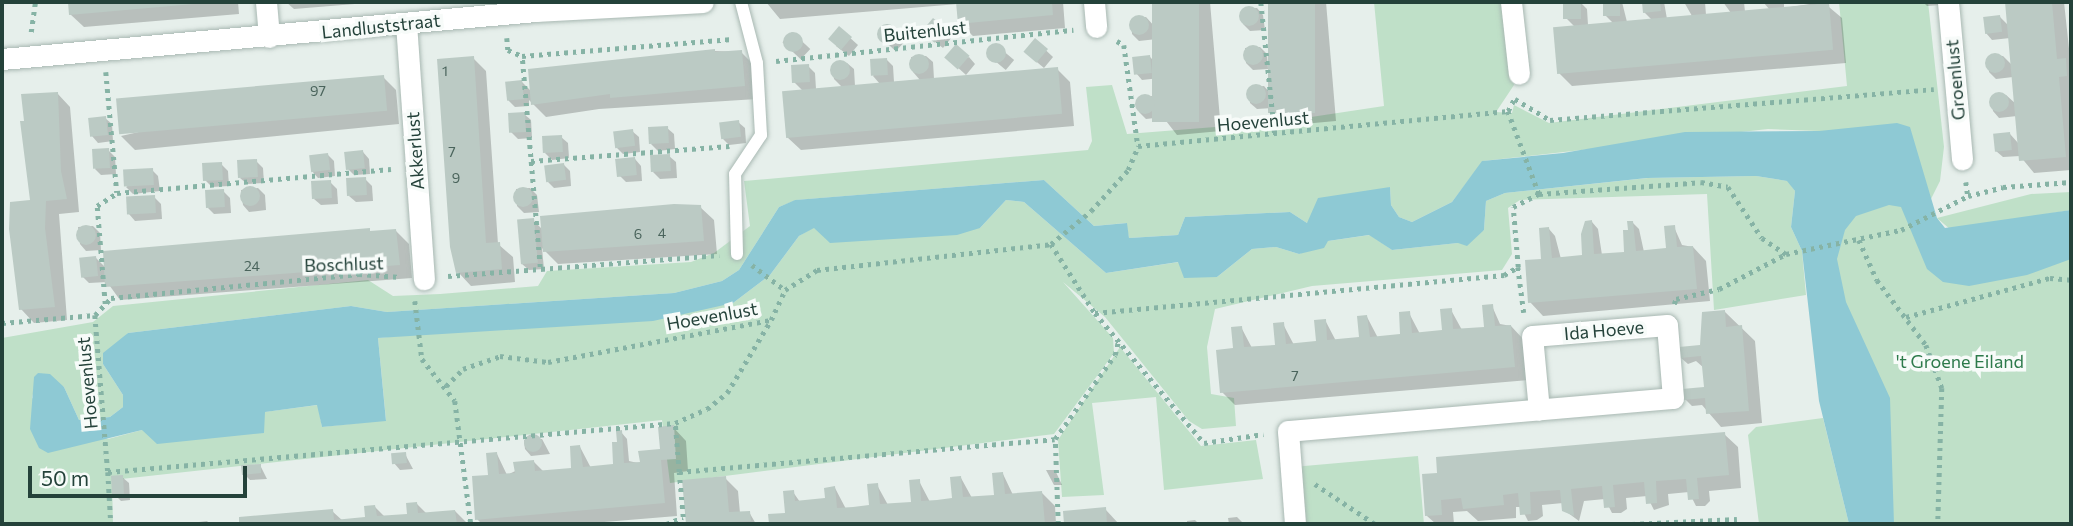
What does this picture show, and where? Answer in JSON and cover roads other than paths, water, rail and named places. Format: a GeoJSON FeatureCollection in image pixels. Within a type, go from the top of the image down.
{"type":"FeatureCollection","features":[{"type":"Feature","properties":{"kind":"street"},"geometry":{"type":"LineString","coordinates":[[265,2],[269,37]]}},
{"type":"Feature","properties":{"kind":"street","name":"Landluststraat"},"geometry":{"type":"LineString","coordinates":[[2,59],[269,37],[535,6],[703,2]]}},
{"type":"Feature","properties":{"kind":"street"},"geometry":{"type":"LineString","coordinates":[[1094,2],[1096,27]]}},
{"type":"Feature","properties":{"kind":"street"},"geometry":{"type":"LineString","coordinates":[[1510,2],[1519,74]]}},
{"type":"Feature","properties":{"kind":"street","name":"Groenlust"},"geometry":{"type":"LineString","coordinates":[[1948,2],[1962,159]]}},
{"type":"Feature","properties":{"kind":"street","name":"Akkerlust"},"geometry":{"type":"LineString","coordinates":[[406,23],[424,279]]}},
{"type":"Feature","properties":{"kind":"street","name":"Ida Hoeve"},"geometry":{"type":"LineString","coordinates":[[1295,524],[1288,430],[1539,410],[1673,398],[1667,325],[1532,336],[1539,410]]}},
{"type":"Feature","properties":{"kind":"lane"},"geometry":{"type":"LineString","coordinates":[[737,254],[735,174],[761,135],[757,63],[741,2]]}},
{"type":"Feature","properties":{"kind":"water"},"geometry":{"type":"Polygon","coordinates":[[[1897,123],[1910,127],[1937,218],[1945,228],[2071,210],[2071,259],[2027,275],[1969,286],[1943,282],[1927,269],[1901,207],[1889,205],[1856,216],[1845,230],[1837,259],[1846,302],[1890,398],[1894,524],[1849,524],[1819,401],[1802,251],[1791,227],[1795,191],[1787,181],[1756,176],[1647,178],[1505,193],[1486,201],[1484,230],[1467,246],[1458,243],[1392,250],[1369,235],[1328,241],[1324,248],[1299,254],[1276,247],[1252,249],[1217,277],[1184,278],[1178,262],[1106,273],[1024,202],[1006,200],[980,228],[957,235],[830,243],[814,228],[799,236],[770,275],[733,303],[653,321],[378,338],[386,421],[322,427],[317,405],[265,412],[264,433],[157,444],[142,430],[48,453],[39,448],[30,429],[34,377],[38,373],[50,374],[64,387],[79,420],[110,417],[123,407],[123,395],[103,364],[103,353],[128,333],[351,306],[387,312],[674,293],[722,281],[739,270],[779,207],[795,200],[1044,180],[1094,226],[1127,223],[1129,238],[1178,235],[1185,217],[1290,212],[1307,223],[1318,198],[1390,187],[1391,205],[1399,217],[1412,222],[1452,202],[1482,161],[1563,153],[1685,132],[1819,131],[1897,123]]]}},
{"type":"Feature","properties":{"kind":"park label","name":"'t Groene Eiland"},"geometry":{"type":"Point","coordinates":[1960,361]}}]}
